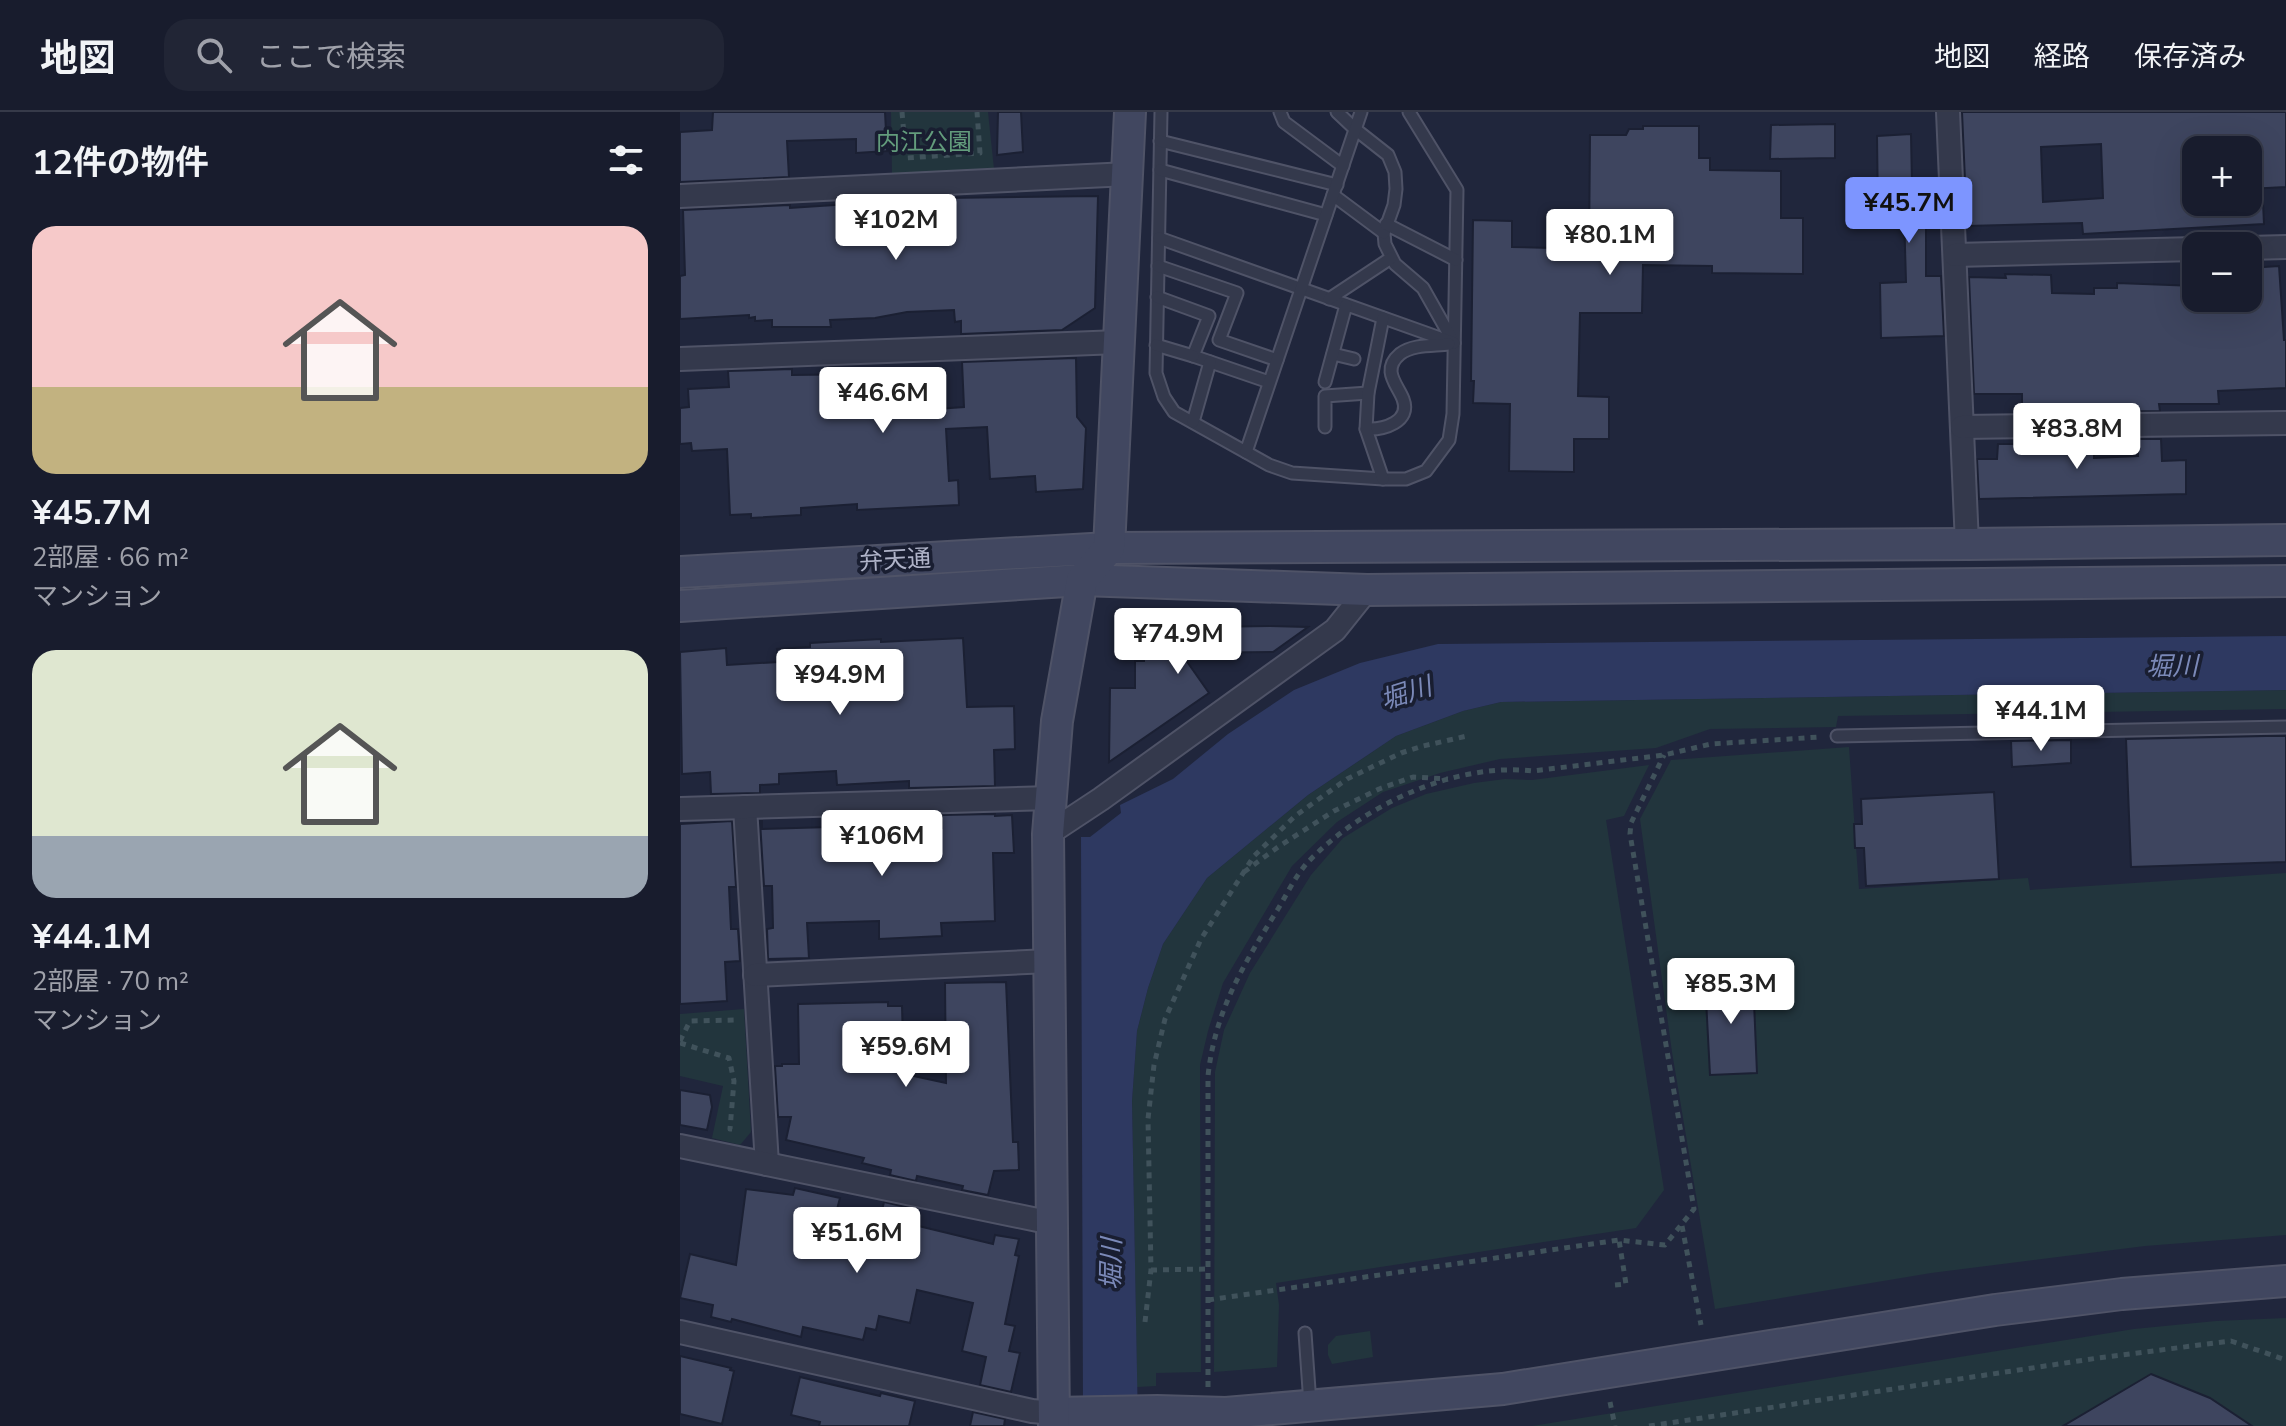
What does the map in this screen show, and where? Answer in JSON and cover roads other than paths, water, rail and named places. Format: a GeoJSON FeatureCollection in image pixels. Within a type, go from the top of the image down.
{"type":"FeatureCollection","features":[{"type":"Feature","properties":{"kind":"street"},"geometry":{"type":"LineString","coordinates":[[1062,1417],[1052,1223],[1048,834],[1057,721],[1082,580],[1109,548],[1130,112]]}},
{"type":"Feature","properties":{"kind":"street"},"geometry":{"type":"LineString","coordinates":[[1948,112],[1967,544]]}},
{"type":"Feature","properties":{"kind":"street"},"geometry":{"type":"LineString","coordinates":[[680,196],[1128,174]]}},
{"type":"Feature","properties":{"kind":"street"},"geometry":{"type":"LineString","coordinates":[[2262,248],[2286,247]]}},
{"type":"Feature","properties":{"kind":"street"},"geometry":{"type":"LineString","coordinates":[[1955,255],[2182,249]]}},
{"type":"Feature","properties":{"kind":"street"},"geometry":{"type":"LineString","coordinates":[[680,359],[1119,342]]}},
{"type":"Feature","properties":{"kind":"street"},"geometry":{"type":"LineString","coordinates":[[1962,427],[2286,423]]}},
{"type":"Feature","properties":{"kind":"street","name":"弁天通"},"geometry":{"type":"LineString","coordinates":[[680,572],[1109,548],[2286,540]]}},
{"type":"Feature","properties":{"kind":"street","name":"弁天通"},"geometry":{"type":"LineString","coordinates":[[680,606],[1082,580],[1367,590],[2286,581]]}},
{"type":"Feature","properties":{"kind":"street"},"geometry":{"type":"LineString","coordinates":[[1048,834],[1335,630],[1367,590]]}},
{"type":"Feature","properties":{"kind":"street"},"geometry":{"type":"LineString","coordinates":[[680,809],[1051,798]]}},
{"type":"Feature","properties":{"kind":"street"},"geometry":{"type":"LineString","coordinates":[[745,807],[767,1164]]}},
{"type":"Feature","properties":{"kind":"street"},"geometry":{"type":"LineString","coordinates":[[755,975],[1049,961]]}},
{"type":"Feature","properties":{"kind":"street"},"geometry":{"type":"LineString","coordinates":[[680,1146],[1052,1223]]}},
{"type":"Feature","properties":{"kind":"street"},"geometry":{"type":"LineString","coordinates":[[680,1332],[1062,1417],[1157,1411],[1208,1413],[1512,1388],[1995,1310],[2122,1294],[2286,1281]]}},
{"type":"Feature","properties":{"kind":"lane"},"geometry":{"type":"LineString","coordinates":[[1161,112],[1156,373],[1164,397],[1174,412],[1269,465],[1292,473],[1383,479],[1406,479],[1426,471],[1449,440],[1453,414],[1457,190],[1409,112]]}},
{"type":"Feature","properties":{"kind":"lane"},"geometry":{"type":"LineString","coordinates":[[1280,112],[1284,122],[1343,166]]}},
{"type":"Feature","properties":{"kind":"lane"},"geometry":{"type":"LineString","coordinates":[[1337,112],[1388,155],[1395,172],[1394,205],[1385,229],[1385,244],[1404,275],[1423,288],[1454,343]]}},
{"type":"Feature","properties":{"kind":"lane"},"geometry":{"type":"LineString","coordinates":[[1246,452],[1361,112]]}},
{"type":"Feature","properties":{"kind":"lane"},"geometry":{"type":"LineString","coordinates":[[1160,141],[1335,190],[1385,229],[1456,260]]}},
{"type":"Feature","properties":{"kind":"lane"},"geometry":{"type":"LineString","coordinates":[[1160,170],[1326,215]]}},
{"type":"Feature","properties":{"kind":"lane"},"geometry":{"type":"LineString","coordinates":[[1159,238],[1454,343]]}},
{"type":"Feature","properties":{"kind":"lane"},"geometry":{"type":"LineString","coordinates":[[1329,299],[1391,258]]}},
{"type":"Feature","properties":{"kind":"lane"},"geometry":{"type":"LineString","coordinates":[[1158,266],[1237,293],[1219,340],[1277,360]]}},
{"type":"Feature","properties":{"kind":"lane"},"geometry":{"type":"LineString","coordinates":[[1157,297],[1209,316],[1193,356]]}},
{"type":"Feature","properties":{"kind":"lane"},"geometry":{"type":"LineString","coordinates":[[1325,382],[1346,305]]}},
{"type":"Feature","properties":{"kind":"lane"},"geometry":{"type":"LineString","coordinates":[[1383,318],[1368,393],[1366,429],[1383,479]]}},
{"type":"Feature","properties":{"kind":"lane"},"geometry":{"type":"LineString","coordinates":[[1366,429],[1381,429],[1401,417],[1405,408],[1390,374],[1399,355],[1412,348],[1454,343]]}},
{"type":"Feature","properties":{"kind":"lane"},"geometry":{"type":"LineString","coordinates":[[1156,345],[1269,382]]}},
{"type":"Feature","properties":{"kind":"lane"},"geometry":{"type":"LineString","coordinates":[[1333,354],[1354,359]]}},
{"type":"Feature","properties":{"kind":"lane"},"geometry":{"type":"LineString","coordinates":[[1193,422],[1210,362]]}},
{"type":"Feature","properties":{"kind":"lane"},"geometry":{"type":"LineString","coordinates":[[1325,427],[1325,396],[1368,393]]}},
{"type":"Feature","properties":{"kind":"lane"},"geometry":{"type":"LineString","coordinates":[[1837,736],[2286,727]]}},
{"type":"Feature","properties":{"kind":"lane"},"geometry":{"type":"LineString","coordinates":[[1305,1333],[1310,1406]]}},
{"type":"Feature","properties":{"kind":"water","name":"堀川"},"geometry":{"type":"Polygon","coordinates":[[[2286,636],[2286,690],[1501,702],[1463,711],[1396,736],[1308,795],[1207,878],[1163,944],[1137,1031],[1132,1101],[1138,1426],[1083,1410],[1081,837],[1090,837],[1121,813],[1120,805],[1173,779],[1228,734],[1294,690],[1360,663],[1438,644],[2286,636]]]}},
{"type":"Feature","properties":{"kind":"park label","name":"内江公園"},"geometry":{"type":"Point","coordinates":[924,142]}}]}
